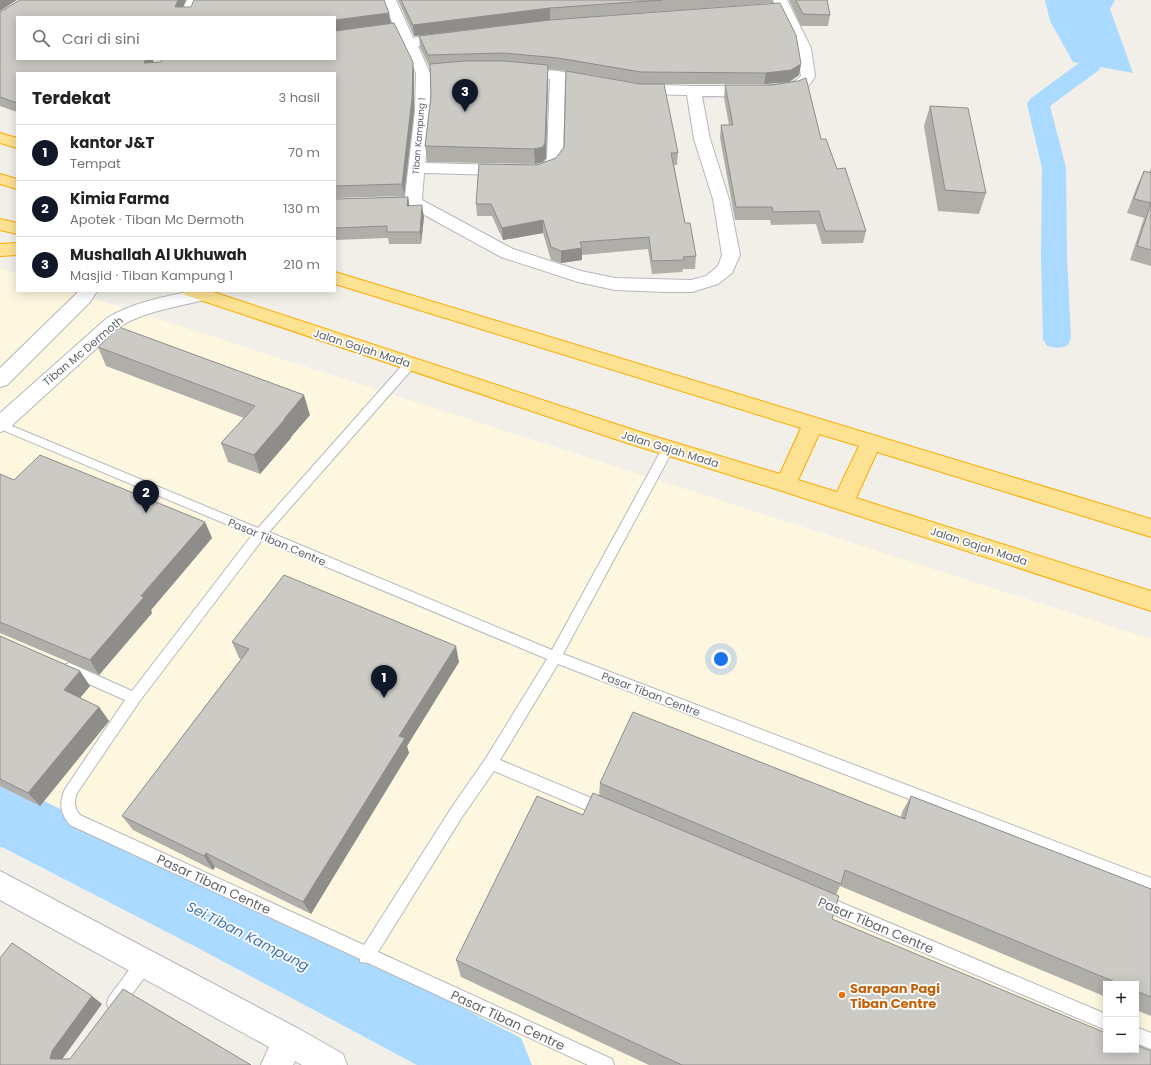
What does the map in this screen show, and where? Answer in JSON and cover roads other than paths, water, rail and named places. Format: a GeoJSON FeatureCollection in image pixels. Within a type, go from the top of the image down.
{"type":"FeatureCollection","features":[{"type":"Feature","properties":{"kind":"highway"},"geometry":{"type":"LineString","coordinates":[[0,138],[16,143]]}},
{"type":"Feature","properties":{"kind":"highway"},"geometry":{"type":"LineString","coordinates":[[0,179],[16,184]]}},
{"type":"Feature","properties":{"kind":"highway"},"geometry":{"type":"LineString","coordinates":[[0,224],[16,230]]}},
{"type":"Feature","properties":{"kind":"highway"},"geometry":{"type":"LineString","coordinates":[[0,250],[16,250]]}},
{"type":"Feature","properties":{"kind":"highway"},"geometry":{"type":"LineString","coordinates":[[336,278],[1151,528]]}},
{"type":"Feature","properties":{"kind":"highway","name":"Jalan Gajah Mada"},"geometry":{"type":"LineString","coordinates":[[197,293],[668,448],[786,484],[1151,601]]}},
{"type":"Feature","properties":{"kind":"highway"},"geometry":{"type":"LineString","coordinates":[[786,484],[813,424]]}},
{"type":"Feature","properties":{"kind":"highway"},"geometry":{"type":"LineString","coordinates":[[843,503],[871,442]]}},
{"type":"Feature","properties":{"kind":"street"},"geometry":{"type":"LineString","coordinates":[[186,16],[194,0]]}},
{"type":"Feature","properties":{"kind":"street","name":"Tiban Kampung 1"},"geometry":{"type":"LineString","coordinates":[[389,0],[393,29],[409,43],[430,73],[423,111],[413,202]]}},
{"type":"Feature","properties":{"kind":"street"},"geometry":{"type":"LineString","coordinates":[[625,88],[694,91],[781,89],[799,85],[808,76],[804,48],[778,6]]}},
{"type":"Feature","properties":{"kind":"street"},"geometry":{"type":"LineString","coordinates":[[409,43],[462,35]]}},
{"type":"Feature","properties":{"kind":"street"},"geometry":{"type":"LineString","coordinates":[[505,70],[558,76],[610,85]]}},
{"type":"Feature","properties":{"kind":"street"},"geometry":{"type":"LineString","coordinates":[[417,168],[537,171],[550,166],[555,159],[558,76]]}},
{"type":"Feature","properties":{"kind":"street"},"geometry":{"type":"LineString","coordinates":[[383,202],[413,202],[507,253],[578,276],[615,284],[666,286],[692,286],[712,280],[726,269],[731,255],[721,199],[702,139],[694,91]]}},
{"type":"Feature","properties":{"kind":"street","name":"Tiban Mc Dermoth"},"geometry":{"type":"LineString","coordinates":[[0,425],[114,322],[126,315],[153,305],[197,293]]}},
{"type":"Feature","properties":{"kind":"street"},"geometry":{"type":"LineString","coordinates":[[0,380],[86,294]]}},
{"type":"Feature","properties":{"kind":"street"},"geometry":{"type":"LineString","coordinates":[[0,885],[144,964],[283,1053],[332,1065]]}},
{"type":"Feature","properties":{"kind":"lane"},"geometry":{"type":"LineString","coordinates":[[56,663],[134,698],[259,535],[410,364]]}},
{"type":"Feature","properties":{"kind":"lane","name":"Pasar Tiban Centre"},"geometry":{"type":"LineString","coordinates":[[0,425],[259,535],[555,657],[1151,885]]}},
{"type":"Feature","properties":{"kind":"lane"},"geometry":{"type":"LineString","coordinates":[[366,956],[457,812],[491,763],[555,657],[668,448]]}},
{"type":"Feature","properties":{"kind":"lane","name":"Pasar Tiban Centre"},"geometry":{"type":"LineString","coordinates":[[134,698],[72,789],[66,808],[75,820],[366,956],[606,1065]]}},
{"type":"Feature","properties":{"kind":"lane"},"geometry":{"type":"LineString","coordinates":[[491,763],[614,815]]}},
{"type":"Feature","properties":{"kind":"lane","name":"Pasar Tiban Centre"},"geometry":{"type":"LineString","coordinates":[[809,897],[1103,1021]]}},
{"type":"Feature","properties":{"kind":"lane"},"geometry":{"type":"LineString","coordinates":[[107,1014],[144,964]]}},
{"type":"Feature","properties":{"kind":"lane"},"geometry":{"type":"LineString","coordinates":[[1139,1036],[1151,1041]]}},
{"type":"Feature","properties":{"kind":"water"},"geometry":{"type":"Polygon","coordinates":[[[1045,0],[1115,0],[1110,9],[1133,73],[1073,62],[1050,21],[1045,0]]]}},
{"type":"Feature","properties":{"kind":"waterway"},"geometry":{"type":"LineString","coordinates":[[1057,339],[1054,256],[1054,168],[1038,104],[1091,65]]}},
{"type":"Feature","properties":{"kind":"waterway","name":"Sei.Tiban Kampung"},"geometry":{"type":"LineString","coordinates":[[0,811],[25,825],[221,922],[494,1065]]}},
{"type":"Feature","properties":{"kind":"place","name":"Mushallah Al Ukhuwah"},"geometry":{"type":"Point","coordinates":[465,112]}},
{"type":"Feature","properties":{"kind":"place","name":"Kimia Farma"},"geometry":{"type":"Point","coordinates":[146,513]}},
{"type":"Feature","properties":{"kind":"place","name":"kantor J&T"},"geometry":{"type":"Point","coordinates":[384,698]}},
{"type":"Feature","properties":{"kind":"place","name":"Sarapan Pagi Tiban Centre"},"geometry":{"type":"Point","coordinates":[842,995]}}]}
